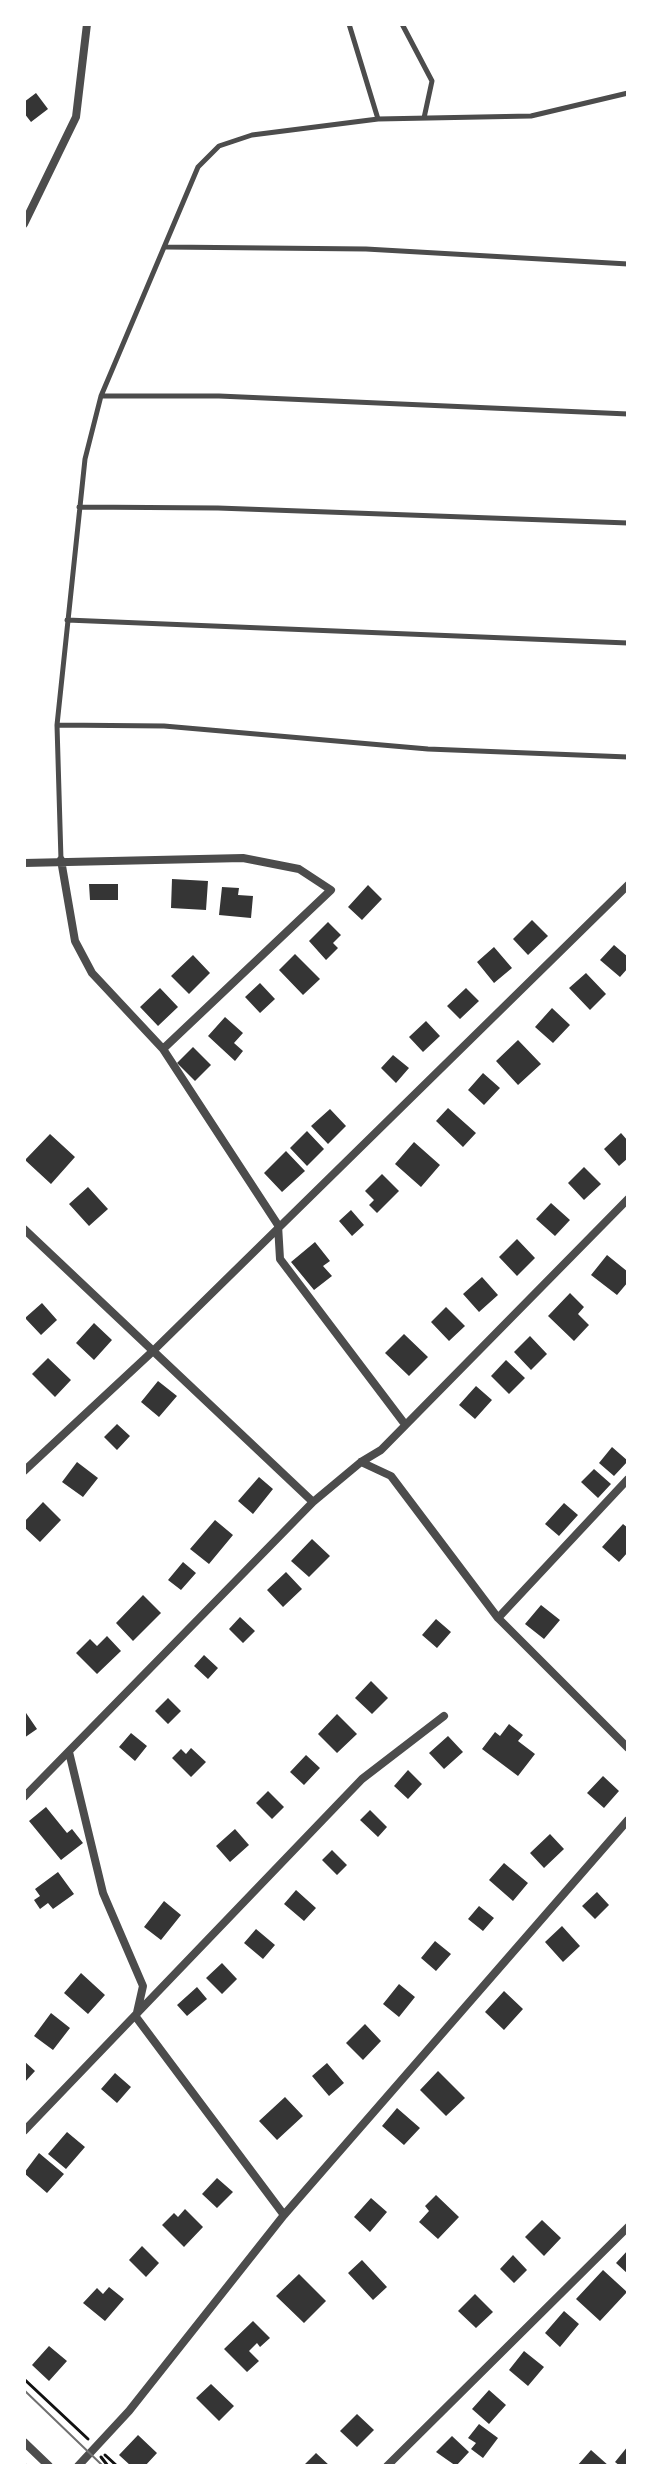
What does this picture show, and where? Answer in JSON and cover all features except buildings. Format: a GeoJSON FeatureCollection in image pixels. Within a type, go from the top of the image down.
{"type":"FeatureCollection","features":[{"type":"Feature","properties":{"kind":"street"},"geometry":{"type":"LineString","coordinates":[[24,224],[76,117],[87,24]]}},
{"type":"Feature","properties":{"kind":"street"},"geometry":{"type":"LineString","coordinates":[[24,863],[243,858],[299,869],[331,890],[163,1049]]}},
{"type":"Feature","properties":{"kind":"street"},"geometry":{"type":"LineString","coordinates":[[61,860],[75,941],[92,973],[163,1049],[278,1225],[280,1259],[404,1423]]}},
{"type":"Feature","properties":{"kind":"street"},"geometry":{"type":"LineString","coordinates":[[24,1471],[153,1351],[278,1225],[628,885]]}},
{"type":"Feature","properties":{"kind":"street"},"geometry":{"type":"LineString","coordinates":[[24,1797],[313,1502],[361,1462],[381,1450],[404,1423],[514,1317],[628,1199]]}},
{"type":"Feature","properties":{"kind":"street"},"geometry":{"type":"LineString","coordinates":[[24,1229],[313,1502]]}},
{"type":"Feature","properties":{"kind":"street"},"geometry":{"type":"LineString","coordinates":[[361,1462],[391,1476],[498,1618],[628,1748]]}},
{"type":"Feature","properties":{"kind":"street"},"geometry":{"type":"LineString","coordinates":[[498,1618],[628,1479]]}},
{"type":"Feature","properties":{"kind":"street"},"geometry":{"type":"LineString","coordinates":[[24,2131],[362,1779],[444,1716]]}},
{"type":"Feature","properties":{"kind":"street"},"geometry":{"type":"LineString","coordinates":[[69,1752],[103,1893],[143,1986],[136,2017],[284,2215]]}},
{"type":"Feature","properties":{"kind":"street"},"geometry":{"type":"LineString","coordinates":[[78,2466],[129,2411],[284,2215],[628,1820]]}},
{"type":"Feature","properties":{"kind":"street"},"geometry":{"type":"LineString","coordinates":[[387,2466],[628,2227]]}},
{"type":"Feature","properties":{"kind":"street"},"geometry":{"type":"LineString","coordinates":[[24,2442],[49,2466]]}},
{"type":"Feature","properties":{"kind":"lane"},"geometry":{"type":"LineString","coordinates":[[349,24],[378,119]]}},
{"type":"Feature","properties":{"kind":"lane"},"geometry":{"type":"LineString","coordinates":[[402,24],[432,81],[424,118]]}},
{"type":"Feature","properties":{"kind":"lane"},"geometry":{"type":"LineString","coordinates":[[61,860],[57,725],[85,459],[101,396],[198,167],[219,146],[252,135],[378,119],[531,116],[628,93]]}},
{"type":"Feature","properties":{"kind":"lane"},"geometry":{"type":"LineString","coordinates":[[166,247],[366,249],[628,264]]}},
{"type":"Feature","properties":{"kind":"lane"},"geometry":{"type":"LineString","coordinates":[[101,396],[219,396],[628,414]]}},
{"type":"Feature","properties":{"kind":"lane"},"geometry":{"type":"LineString","coordinates":[[79,507],[218,508],[628,523]]}},
{"type":"Feature","properties":{"kind":"lane"},"geometry":{"type":"LineString","coordinates":[[67,620],[628,643]]}},
{"type":"Feature","properties":{"kind":"lane"},"geometry":{"type":"LineString","coordinates":[[57,725],[164,726],[428,749],[628,757]]}},
{"type":"Feature","properties":{"kind":"path"},"geometry":{"type":"LineString","coordinates":[[24,2379],[117,2466]]}},
{"type":"Feature","properties":{"kind":"tram line"},"geometry":{"type":"LineString","coordinates":[[24,2390],[103,2466]]}},
{"type":"Feature","properties":{"kind":"tram line"},"geometry":{"type":"LineString","coordinates":[[24,2463],[27,2466]]}}]}
